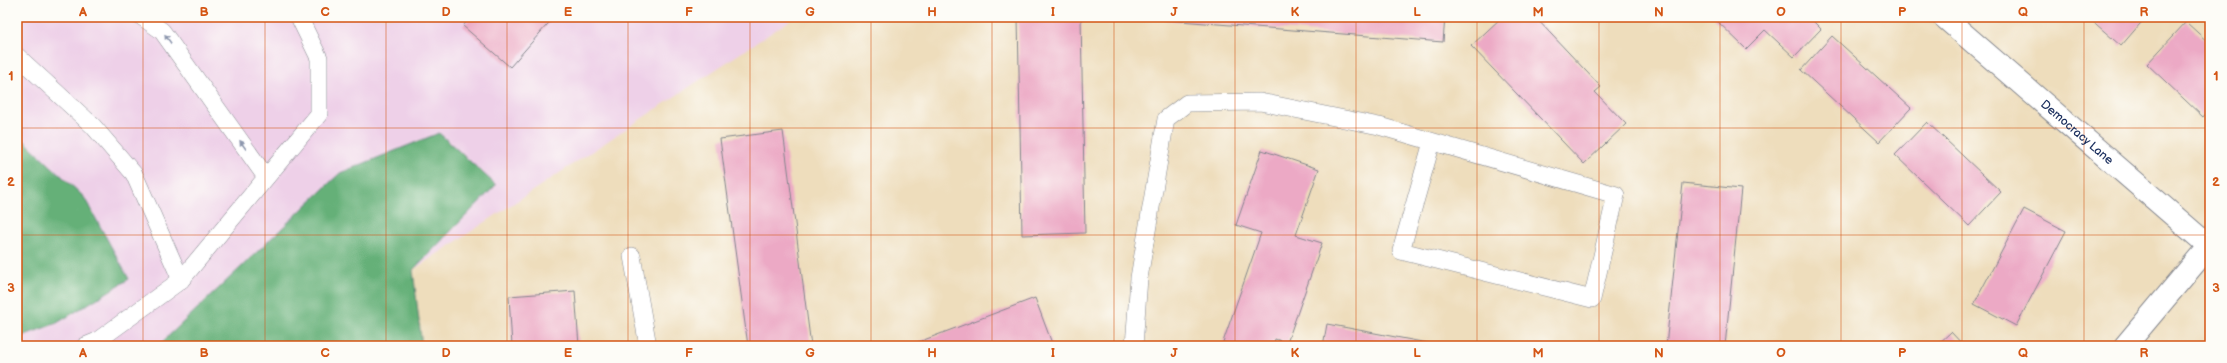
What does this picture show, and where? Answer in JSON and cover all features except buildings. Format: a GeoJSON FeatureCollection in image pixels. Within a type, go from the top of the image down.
{"type":"FeatureCollection","features":[{"type":"Feature","properties":{"kind":"street","name":"Democracy Lane"},"geometry":{"type":"LineString","coordinates":[[1944,17],[2210,246]]}},
{"type":"Feature","properties":{"kind":"street"},"geometry":{"type":"LineString","coordinates":[[2125,346],[2210,246]]}},
{"type":"Feature","properties":{"kind":"lane"},"geometry":{"type":"LineString","coordinates":[[142,17],[162,30],[266,177]]}},
{"type":"Feature","properties":{"kind":"lane"},"geometry":{"type":"LineString","coordinates":[[85,346],[97,341],[181,280],[318,114],[319,58],[299,17]]}},
{"type":"Feature","properties":{"kind":"lane"},"geometry":{"type":"LineString","coordinates":[[17,56],[93,126],[134,174],[181,280]]}},
{"type":"Feature","properties":{"kind":"lane"},"geometry":{"type":"LineString","coordinates":[[1134,346],[1139,278],[1166,119],[1187,103],[1260,102],[1379,126],[1616,195],[1592,299],[1401,252],[1432,142]]}},
{"type":"Feature","properties":{"kind":"lane"},"geometry":{"type":"LineString","coordinates":[[632,256],[648,346]]}},
{"type":"Feature","properties":{"kind":"shaded area"},"geometry":{"type":"Polygon","coordinates":[[[17,17],[795,17],[413,270],[422,346],[17,346],[17,17]]]}},
{"type":"Feature","properties":{"kind":"green space"},"geometry":{"type":"Polygon","coordinates":[[[439,133],[496,185],[413,270],[422,346],[158,346],[340,173],[439,133]]]}},
{"type":"Feature","properties":{"kind":"green space"},"geometry":{"type":"Polygon","coordinates":[[[17,134],[84,197],[129,279],[57,323],[17,338],[17,134]]]}}]}
